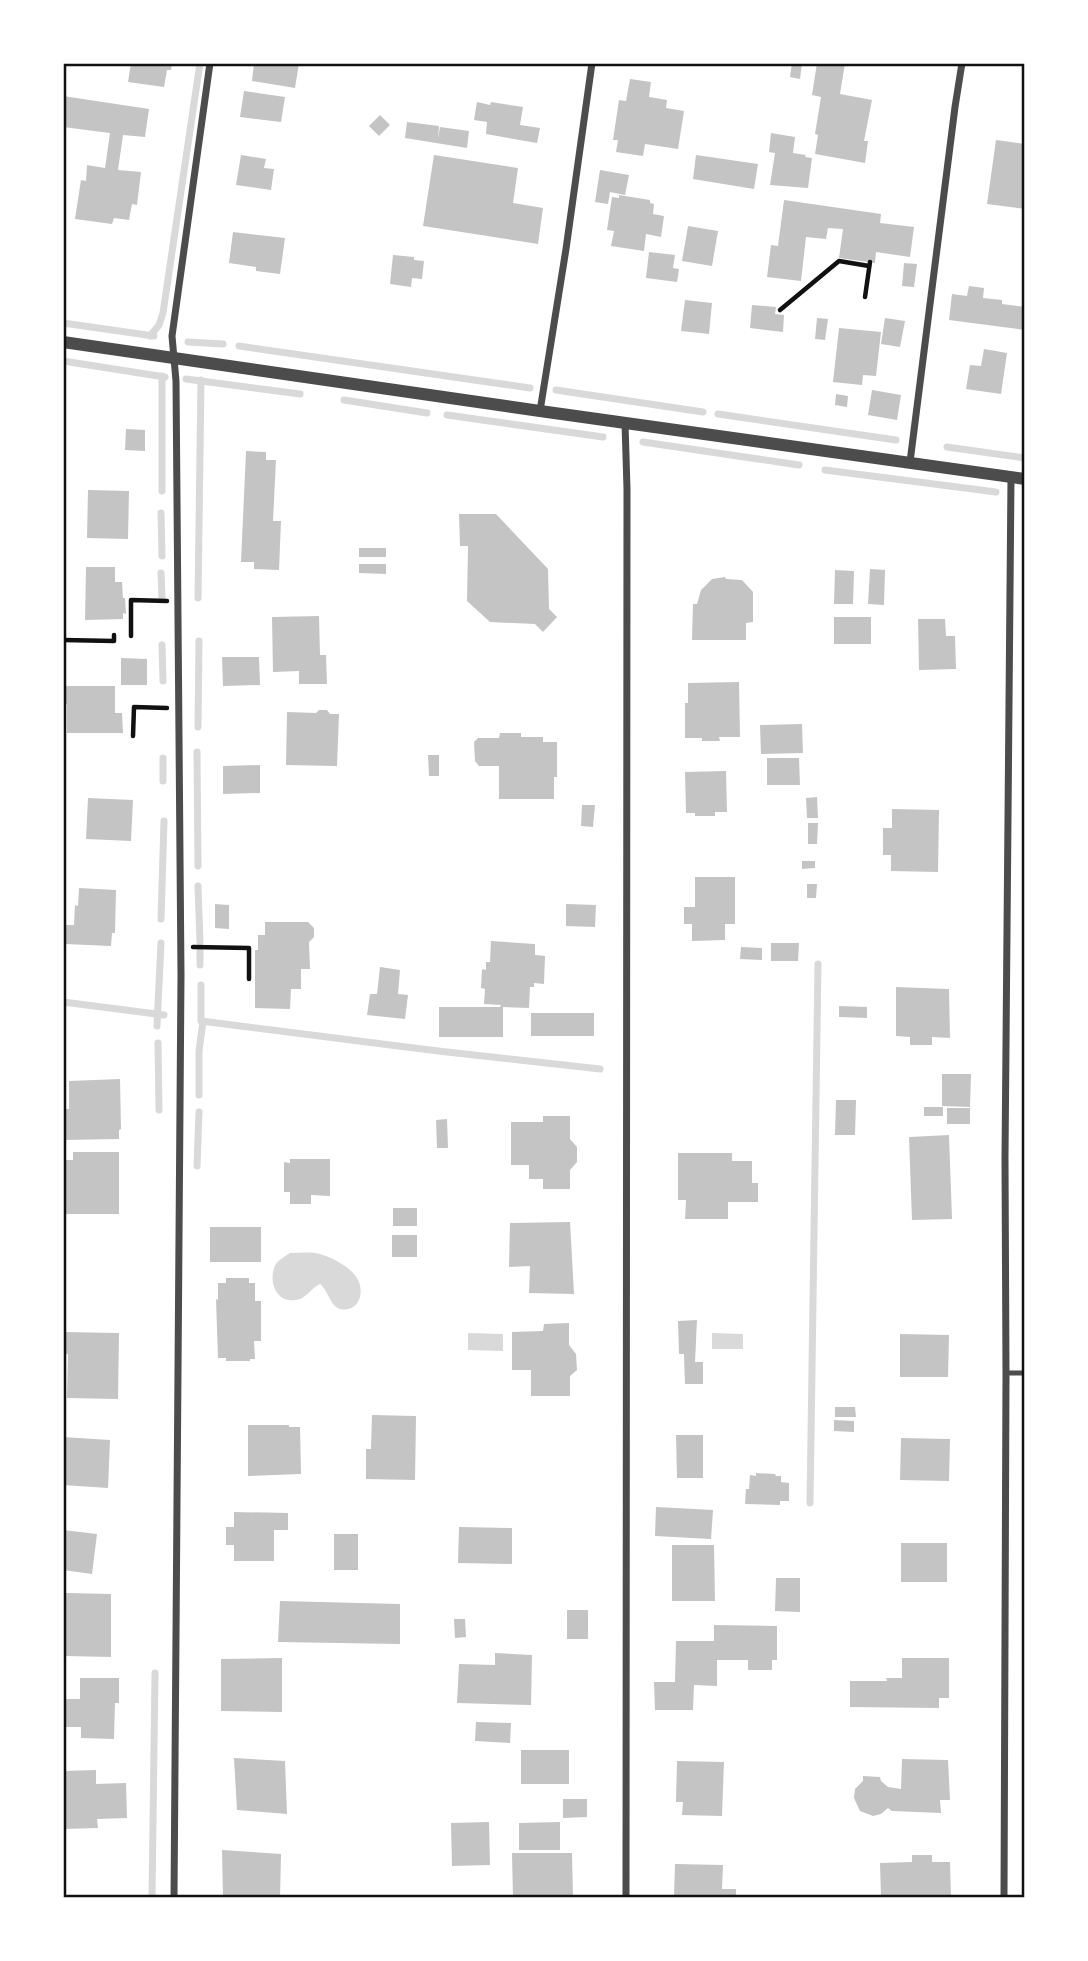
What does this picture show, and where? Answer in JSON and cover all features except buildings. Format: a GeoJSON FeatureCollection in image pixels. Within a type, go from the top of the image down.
{"type":"FeatureCollection","features":[{"type":"Feature","properties":{"kind":"street"},"geometry":{"type":"LineString","coordinates":[[174,1898],[181,975],[175,378],[172,339],[210,63]]}},
{"type":"Feature","properties":{"kind":"street"},"geometry":{"type":"LineString","coordinates":[[540,411],[592,63]]}},
{"type":"Feature","properties":{"kind":"street"},"geometry":{"type":"LineString","coordinates":[[909,462],[962,63]]}},
{"type":"Feature","properties":{"kind":"street"},"geometry":{"type":"LineString","coordinates":[[63,342],[1025,479]]}},
{"type":"Feature","properties":{"kind":"street"},"geometry":{"type":"LineString","coordinates":[[625,422],[626,1898]]}},
{"type":"Feature","properties":{"kind":"street"},"geometry":{"type":"LineString","coordinates":[[1004,1898],[1005,1158],[1011,477]]}},
{"type":"Feature","properties":{"kind":"lane"},"geometry":{"type":"LineString","coordinates":[[1006,1373],[1025,1373]]}},
{"type":"Feature","properties":{"kind":"path"},"geometry":{"type":"LineString","coordinates":[[780,310],[839,261],[869,264],[865,297]]}},
{"type":"Feature","properties":{"kind":"path"},"geometry":{"type":"LineString","coordinates":[[131,636],[131,600],[146,600]]}},
{"type":"Feature","properties":{"kind":"path"},"geometry":{"type":"LineString","coordinates":[[63,640],[114,641],[114,635]]}},
{"type":"Feature","properties":{"kind":"path"},"geometry":{"type":"LineString","coordinates":[[133,736],[134,707],[145,707]]}},
{"type":"Feature","properties":{"kind":"path"},"geometry":{"type":"LineString","coordinates":[[213,947],[249,948],[248,979]]}},
{"type":"Feature","properties":{"kind":"shaded area"},"geometry":{"type":"Polygon","coordinates":[[[290,1253],[319,1254],[347,1268],[360,1285],[360,1296],[355,1305],[340,1309],[320,1284],[300,1299],[289,1300],[279,1295],[274,1286],[274,1268],[278,1261],[290,1253]]]}},
{"type":"Feature","properties":{"kind":"shaded area"},"geometry":{"type":"Polygon","coordinates":[[[468,1333],[503,1334],[503,1351],[468,1350],[468,1333]]]}},
{"type":"Feature","properties":{"kind":"shaded area"},"geometry":{"type":"Polygon","coordinates":[[[712,1333],[743,1334],[743,1349],[712,1349],[712,1333]]]}},
{"type":"Feature","properties":{"kind":"waterway"},"geometry":{"type":"LineString","coordinates":[[150,336],[159,325],[163,313],[200,63]]}},
{"type":"Feature","properties":{"kind":"waterway"},"geometry":{"type":"LineString","coordinates":[[63,323],[154,336]]}},
{"type":"Feature","properties":{"kind":"waterway"},"geometry":{"type":"LineString","coordinates":[[188,342],[223,344]]}},
{"type":"Feature","properties":{"kind":"waterway"},"geometry":{"type":"LineString","coordinates":[[239,346],[530,388]]}},
{"type":"Feature","properties":{"kind":"waterway"},"geometry":{"type":"LineString","coordinates":[[63,361],[165,377]]}},
{"type":"Feature","properties":{"kind":"waterway"},"geometry":{"type":"LineString","coordinates":[[162,376],[162,491]]}},
{"type":"Feature","properties":{"kind":"waterway"},"geometry":{"type":"LineString","coordinates":[[186,379],[300,394]]}},
{"type":"Feature","properties":{"kind":"waterway"},"geometry":{"type":"LineString","coordinates":[[198,598],[201,380]]}},
{"type":"Feature","properties":{"kind":"waterway"},"geometry":{"type":"LineString","coordinates":[[556,390],[703,412]]}},
{"type":"Feature","properties":{"kind":"waterway"},"geometry":{"type":"LineString","coordinates":[[344,400],[427,413]]}},
{"type":"Feature","properties":{"kind":"waterway"},"geometry":{"type":"LineString","coordinates":[[718,414],[896,440]]}},
{"type":"Feature","properties":{"kind":"waterway"},"geometry":{"type":"LineString","coordinates":[[447,415],[603,437]]}},
{"type":"Feature","properties":{"kind":"waterway"},"geometry":{"type":"LineString","coordinates":[[643,442],[799,465]]}},
{"type":"Feature","properties":{"kind":"waterway"},"geometry":{"type":"LineString","coordinates":[[947,447],[1025,458]]}},
{"type":"Feature","properties":{"kind":"waterway"},"geometry":{"type":"LineString","coordinates":[[825,470],[996,492]]}},
{"type":"Feature","properties":{"kind":"waterway"},"geometry":{"type":"LineString","coordinates":[[161,513],[162,556]]}},
{"type":"Feature","properties":{"kind":"waterway"},"geometry":{"type":"LineString","coordinates":[[161,573],[162,597]]}},
{"type":"Feature","properties":{"kind":"waterway"},"geometry":{"type":"LineString","coordinates":[[198,727],[199,641]]}},
{"type":"Feature","properties":{"kind":"waterway"},"geometry":{"type":"LineString","coordinates":[[162,645],[163,681]]}},
{"type":"Feature","properties":{"kind":"waterway"},"geometry":{"type":"LineString","coordinates":[[197,752],[198,866]]}},
{"type":"Feature","properties":{"kind":"waterway"},"geometry":{"type":"LineString","coordinates":[[163,758],[163,781]]}},
{"type":"Feature","properties":{"kind":"waterway"},"geometry":{"type":"LineString","coordinates":[[161,919],[164,821]]}},
{"type":"Feature","properties":{"kind":"waterway"},"geometry":{"type":"LineString","coordinates":[[198,886],[200,942]]}},
{"type":"Feature","properties":{"kind":"waterway"},"geometry":{"type":"LineString","coordinates":[[157,1026],[161,943]]}},
{"type":"Feature","properties":{"kind":"waterway"},"geometry":{"type":"LineString","coordinates":[[200,951],[200,965]]}},
{"type":"Feature","properties":{"kind":"waterway"},"geometry":{"type":"LineString","coordinates":[[810,1503],[818,964]]}},
{"type":"Feature","properties":{"kind":"waterway"},"geometry":{"type":"LineString","coordinates":[[201,985],[201,1021],[600,1069]]}},
{"type":"Feature","properties":{"kind":"waterway"},"geometry":{"type":"LineString","coordinates":[[63,1002],[164,1015]]}},
{"type":"Feature","properties":{"kind":"waterway"},"geometry":{"type":"LineString","coordinates":[[199,1095],[199,1051],[203,1021]]}},
{"type":"Feature","properties":{"kind":"waterway"},"geometry":{"type":"LineString","coordinates":[[158,1043],[159,1110]]}},
{"type":"Feature","properties":{"kind":"waterway"},"geometry":{"type":"LineString","coordinates":[[197,1166],[199,1112]]}},
{"type":"Feature","properties":{"kind":"waterway"},"geometry":{"type":"LineString","coordinates":[[152,1898],[155,1673]]}}]}
